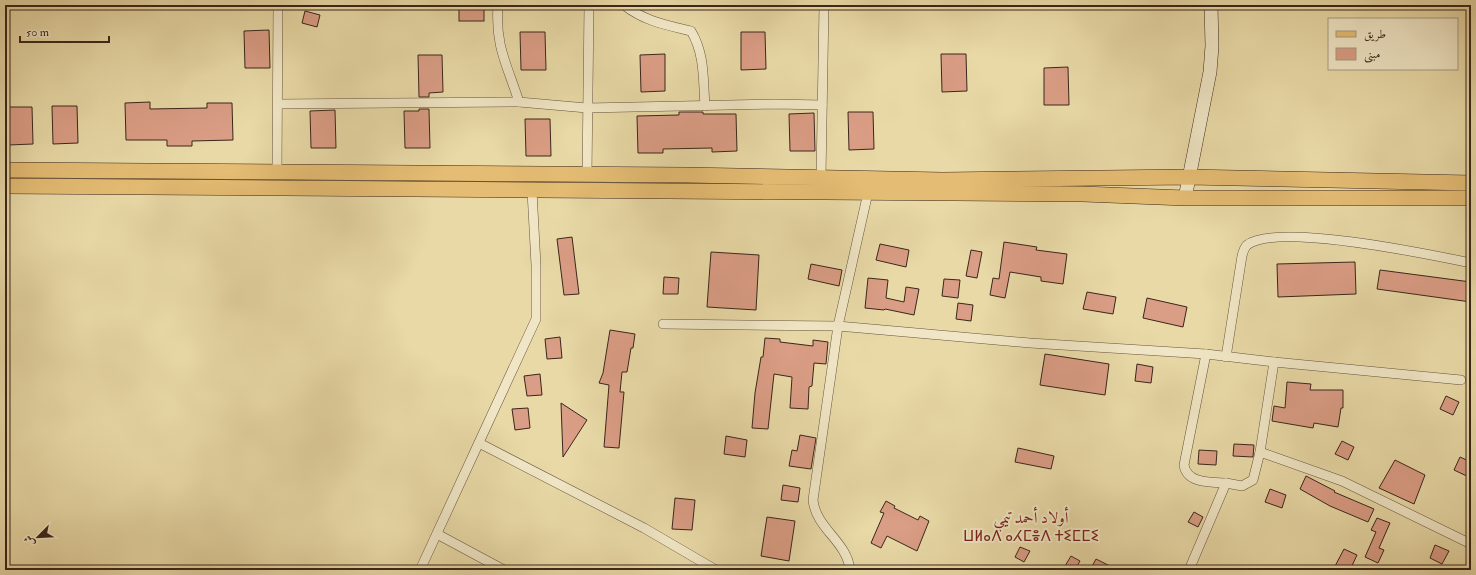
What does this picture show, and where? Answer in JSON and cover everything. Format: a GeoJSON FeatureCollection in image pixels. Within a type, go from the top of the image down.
{"type":"FeatureCollection","features":[{"type":"Feature","properties":{"kind":"main road"},"geometry":{"type":"LineString","coordinates":[[5,170],[821,177],[870,185],[1185,198],[1471,198]]}},
{"type":"Feature","properties":{"kind":"main road"},"geometry":{"type":"LineString","coordinates":[[5,186],[532,191],[870,185],[943,180],[1189,177],[1471,183]]}},
{"type":"Feature","properties":{"kind":"street"},"geometry":{"type":"LineString","coordinates":[[277,172],[278,5]]}},
{"type":"Feature","properties":{"kind":"street"},"geometry":{"type":"LineString","coordinates":[[498,5],[497,26],[500,46],[519,102]]}},
{"type":"Feature","properties":{"kind":"street"},"geometry":{"type":"LineString","coordinates":[[587,176],[589,5]]}},
{"type":"Feature","properties":{"kind":"street"},"geometry":{"type":"LineString","coordinates":[[624,5],[635,14],[658,24],[691,31],[700,48],[705,106]]}},
{"type":"Feature","properties":{"kind":"street"},"geometry":{"type":"LineString","coordinates":[[821,177],[824,5]]}},
{"type":"Feature","properties":{"kind":"street"},"geometry":{"type":"LineString","coordinates":[[1185,198],[1210,72],[1212,46],[1210,5]]}},
{"type":"Feature","properties":{"kind":"street"},"geometry":{"type":"LineString","coordinates":[[278,104],[519,102],[587,108],[822,105]]}},
{"type":"Feature","properties":{"kind":"street"},"geometry":{"type":"LineString","coordinates":[[850,570],[849,562],[844,550],[819,521],[814,510],[813,500],[838,326],[870,185]]}},
{"type":"Feature","properties":{"kind":"street"},"geometry":{"type":"LineString","coordinates":[[420,570],[536,319],[536,265],[532,191]]}},
{"type":"Feature","properties":{"kind":"street"},"geometry":{"type":"LineString","coordinates":[[1226,357],[1242,256],[1247,245],[1253,242],[1276,237],[1312,238],[1430,254],[1471,263]]}},
{"type":"Feature","properties":{"kind":"street"},"geometry":{"type":"LineString","coordinates":[[663,324],[838,326],[1030,343],[1206,354],[1461,380]]}},
{"type":"Feature","properties":{"kind":"street"},"geometry":{"type":"LineString","coordinates":[[1206,354],[1184,465],[1185,469],[1188,475],[1197,479],[1242,486],[1251,482],[1260,452],[1274,362]]}},
{"type":"Feature","properties":{"kind":"street"},"geometry":{"type":"LineString","coordinates":[[479,443],[644,528],[716,570]]}},
{"type":"Feature","properties":{"kind":"street"},"geometry":{"type":"LineString","coordinates":[[1260,452],[1342,481],[1471,544]]}},
{"type":"Feature","properties":{"kind":"street"},"geometry":{"type":"LineString","coordinates":[[1189,570],[1226,483]]}},
{"type":"Feature","properties":{"kind":"street"},"geometry":{"type":"LineString","coordinates":[[437,534],[504,570]]}},
{"type":"Feature","properties":{"kind":"building"},"geometry":{"type":"Polygon","coordinates":[[[459,5],[484,5],[484,21],[459,21],[459,5]]]}},
{"type":"Feature","properties":{"kind":"building"},"geometry":{"type":"Polygon","coordinates":[[[305,11],[320,15],[317,27],[302,23],[305,11]]]}},
{"type":"Feature","properties":{"kind":"building"},"geometry":{"type":"Polygon","coordinates":[[[269,30],[270,68],[245,68],[244,31],[269,30]]]}},
{"type":"Feature","properties":{"kind":"building"},"geometry":{"type":"Polygon","coordinates":[[[520,32],[545,32],[546,70],[521,70],[520,32]]]}},
{"type":"Feature","properties":{"kind":"building"},"geometry":{"type":"Polygon","coordinates":[[[741,32],[765,32],[766,69],[741,70],[741,32]]]}},
{"type":"Feature","properties":{"kind":"building"},"geometry":{"type":"Polygon","coordinates":[[[665,54],[665,91],[641,92],[640,55],[665,54]]]}},
{"type":"Feature","properties":{"kind":"building"},"geometry":{"type":"Polygon","coordinates":[[[941,54],[966,54],[967,91],[942,92],[941,54]]]}},
{"type":"Feature","properties":{"kind":"building"},"geometry":{"type":"Polygon","coordinates":[[[418,55],[442,55],[443,92],[429,93],[429,97],[419,97],[418,55]]]}},
{"type":"Feature","properties":{"kind":"building"},"geometry":{"type":"Polygon","coordinates":[[[1068,67],[1069,105],[1044,105],[1044,68],[1068,67]]]}},
{"type":"Feature","properties":{"kind":"building"},"geometry":{"type":"Polygon","coordinates":[[[150,102],[150,109],[207,108],[207,103],[232,103],[233,140],[192,141],[192,146],[167,146],[167,140],[126,140],[125,103],[150,102]]]}},
{"type":"Feature","properties":{"kind":"building"},"geometry":{"type":"Polygon","coordinates":[[[52,106],[77,106],[78,143],[53,144],[52,106]]]}},
{"type":"Feature","properties":{"kind":"building"},"geometry":{"type":"Polygon","coordinates":[[[7,107],[32,107],[33,144],[8,145],[7,107]]]}},
{"type":"Feature","properties":{"kind":"building"},"geometry":{"type":"Polygon","coordinates":[[[419,109],[429,109],[430,148],[405,148],[404,111],[419,111],[419,109]]]}},
{"type":"Feature","properties":{"kind":"building"},"geometry":{"type":"Polygon","coordinates":[[[335,110],[336,148],[311,148],[310,111],[335,110]]]}},
{"type":"Feature","properties":{"kind":"building"},"geometry":{"type":"Polygon","coordinates":[[[679,112],[736,114],[737,151],[712,152],[712,148],[663,149],[663,153],[638,153],[637,116],[679,115],[679,112]]]}},
{"type":"Feature","properties":{"kind":"building"},"geometry":{"type":"Polygon","coordinates":[[[848,112],[873,112],[874,149],[849,150],[848,112]]]}},
{"type":"Feature","properties":{"kind":"building"},"geometry":{"type":"Polygon","coordinates":[[[814,113],[815,151],[790,151],[789,114],[814,113]]]}},
{"type":"Feature","properties":{"kind":"building"},"geometry":{"type":"Polygon","coordinates":[[[525,119],[550,119],[551,156],[526,156],[525,119]]]}},
{"type":"Feature","properties":{"kind":"building"},"geometry":{"type":"Polygon","coordinates":[[[572,237],[579,294],[564,295],[557,239],[572,237]]]}},
{"type":"Feature","properties":{"kind":"building"},"geometry":{"type":"Polygon","coordinates":[[[1004,242],[1037,247],[1036,250],[1067,254],[1063,284],[1041,281],[1041,277],[1010,272],[1005,298],[990,295],[993,278],[999,279],[1004,242]]]}},
{"type":"Feature","properties":{"kind":"building"},"geometry":{"type":"Polygon","coordinates":[[[880,244],[909,250],[906,267],[876,260],[880,244]]]}},
{"type":"Feature","properties":{"kind":"building"},"geometry":{"type":"Polygon","coordinates":[[[971,250],[982,252],[977,278],[966,276],[971,250]]]}},
{"type":"Feature","properties":{"kind":"building"},"geometry":{"type":"Polygon","coordinates":[[[711,252],[759,255],[756,310],[707,307],[711,252]]]}},
{"type":"Feature","properties":{"kind":"building"},"geometry":{"type":"Polygon","coordinates":[[[1355,262],[1356,294],[1278,297],[1277,264],[1355,262]]]}},
{"type":"Feature","properties":{"kind":"building"},"geometry":{"type":"Polygon","coordinates":[[[811,264],[842,270],[839,286],[808,279],[811,264]]]}},
{"type":"Feature","properties":{"kind":"building"},"geometry":{"type":"Polygon","coordinates":[[[1380,270],[1471,282],[1471,302],[1377,289],[1380,270]]]}},
{"type":"Feature","properties":{"kind":"building"},"geometry":{"type":"Polygon","coordinates":[[[664,277],[679,278],[678,294],[663,294],[664,277]]]}},
{"type":"Feature","properties":{"kind":"building"},"geometry":{"type":"Polygon","coordinates":[[[868,278],[888,280],[886,298],[904,302],[906,287],[919,289],[914,315],[885,309],[865,308],[868,278]]]}},
{"type":"Feature","properties":{"kind":"building"},"geometry":{"type":"Polygon","coordinates":[[[944,279],[960,280],[958,298],[942,296],[944,279]]]}},
{"type":"Feature","properties":{"kind":"building"},"geometry":{"type":"Polygon","coordinates":[[[1087,292],[1116,297],[1113,314],[1083,309],[1087,292]]]}},
{"type":"Feature","properties":{"kind":"building"},"geometry":{"type":"Polygon","coordinates":[[[1147,298],[1187,307],[1183,327],[1143,318],[1147,298]]]}},
{"type":"Feature","properties":{"kind":"building"},"geometry":{"type":"Polygon","coordinates":[[[958,303],[973,305],[971,321],[956,319],[958,303]]]}},
{"type":"Feature","properties":{"kind":"building"},"geometry":{"type":"Polygon","coordinates":[[[610,330],[635,334],[627,372],[622,372],[620,392],[624,392],[619,448],[604,447],[609,385],[599,383],[603,373],[610,330]]]}},
{"type":"Feature","properties":{"kind":"building"},"geometry":{"type":"Polygon","coordinates":[[[560,337],[562,358],[547,359],[545,339],[560,337]]]}},
{"type":"Feature","properties":{"kind":"building"},"geometry":{"type":"Polygon","coordinates":[[[765,338],[780,339],[780,342],[813,346],[813,340],[828,342],[826,364],[814,363],[812,386],[809,387],[808,409],[790,408],[792,377],[774,374],[768,429],[752,428],[755,393],[761,357],[763,357],[765,338]]]}},
{"type":"Feature","properties":{"kind":"building"},"geometry":{"type":"Polygon","coordinates":[[[1045,354],[1109,364],[1105,395],[1040,385],[1045,354]]]}},
{"type":"Feature","properties":{"kind":"building"},"geometry":{"type":"Polygon","coordinates":[[[1137,364],[1153,367],[1151,383],[1135,381],[1137,364]]]}},
{"type":"Feature","properties":{"kind":"building"},"geometry":{"type":"Polygon","coordinates":[[[540,374],[542,395],[527,396],[524,376],[540,374]]]}},
{"type":"Feature","properties":{"kind":"building"},"geometry":{"type":"Polygon","coordinates":[[[1287,382],[1311,384],[1310,390],[1343,390],[1343,408],[1341,408],[1338,427],[1314,423],[1313,428],[1272,421],[1274,406],[1285,408],[1287,382]]]}},
{"type":"Feature","properties":{"kind":"building"},"geometry":{"type":"Polygon","coordinates":[[[1446,396],[1459,402],[1453,415],[1440,409],[1446,396]]]}},
{"type":"Feature","properties":{"kind":"building"},"geometry":{"type":"Polygon","coordinates":[[[561,403],[587,420],[563,457],[561,403]]]}},
{"type":"Feature","properties":{"kind":"building"},"geometry":{"type":"Polygon","coordinates":[[[528,408],[530,428],[515,430],[512,409],[528,408]]]}},
{"type":"Feature","properties":{"kind":"building"},"geometry":{"type":"Polygon","coordinates":[[[800,435],[816,438],[811,469],[789,466],[792,450],[797,451],[800,435]]]}},
{"type":"Feature","properties":{"kind":"building"},"geometry":{"type":"Polygon","coordinates":[[[726,436],[747,440],[745,457],[724,454],[726,436]]]}},
{"type":"Feature","properties":{"kind":"building"},"geometry":{"type":"Polygon","coordinates":[[[1342,441],[1354,447],[1348,460],[1335,454],[1342,441]]]}},
{"type":"Feature","properties":{"kind":"building"},"geometry":{"type":"Polygon","coordinates":[[[1234,444],[1254,445],[1253,457],[1233,456],[1234,444]]]}},
{"type":"Feature","properties":{"kind":"building"},"geometry":{"type":"Polygon","coordinates":[[[1018,448],[1054,456],[1051,469],[1015,462],[1018,448]]]}},
{"type":"Feature","properties":{"kind":"building"},"geometry":{"type":"Polygon","coordinates":[[[1199,450],[1217,451],[1216,465],[1198,464],[1199,450]]]}},
{"type":"Feature","properties":{"kind":"building"},"geometry":{"type":"Polygon","coordinates":[[[1460,457],[1471,462],[1471,478],[1454,470],[1460,457]]]}},
{"type":"Feature","properties":{"kind":"building"},"geometry":{"type":"Polygon","coordinates":[[[1395,460],[1425,475],[1414,504],[1379,488],[1395,460]]]}},
{"type":"Feature","properties":{"kind":"building"},"geometry":{"type":"Polygon","coordinates":[[[1306,476],[1335,491],[1334,492],[1374,509],[1368,522],[1330,506],[1300,489],[1306,476]]]}},
{"type":"Feature","properties":{"kind":"building"},"geometry":{"type":"Polygon","coordinates":[[[783,485],[800,488],[798,502],[781,500],[783,485]]]}},
{"type":"Feature","properties":{"kind":"building"},"geometry":{"type":"Polygon","coordinates":[[[1270,489],[1286,495],[1282,508],[1265,502],[1270,489]]]}},
{"type":"Feature","properties":{"kind":"building"},"geometry":{"type":"Polygon","coordinates":[[[675,498],[695,500],[692,530],[672,529],[675,498]]]}},
{"type":"Feature","properties":{"kind":"building"},"geometry":{"type":"Polygon","coordinates":[[[886,501],[895,506],[894,508],[918,520],[920,516],[929,521],[917,551],[887,536],[881,548],[871,543],[884,513],[880,512],[886,501]]]}},
{"type":"Feature","properties":{"kind":"building"},"geometry":{"type":"Polygon","coordinates":[[[1194,512],[1203,517],[1198,527],[1188,522],[1194,512]]]}},
{"type":"Feature","properties":{"kind":"building"},"geometry":{"type":"Polygon","coordinates":[[[767,517],[795,521],[789,561],[761,556],[767,517]]]}},
{"type":"Feature","properties":{"kind":"building"},"geometry":{"type":"Polygon","coordinates":[[[1377,518],[1390,523],[1379,548],[1384,550],[1378,563],[1365,557],[1376,532],[1371,530],[1377,518]]]}},
{"type":"Feature","properties":{"kind":"building"},"geometry":{"type":"Polygon","coordinates":[[[1435,545],[1449,551],[1442,564],[1430,558],[1435,545]]]}},
{"type":"Feature","properties":{"kind":"building"},"geometry":{"type":"Polygon","coordinates":[[[1020,547],[1030,551],[1024,562],[1015,557],[1020,547]]]}},
{"type":"Feature","properties":{"kind":"building"},"geometry":{"type":"Polygon","coordinates":[[[1344,549],[1357,555],[1350,570],[1333,570],[1344,549]]]}},
{"type":"Feature","properties":{"kind":"building"},"geometry":{"type":"Polygon","coordinates":[[[1071,556],[1080,561],[1075,570],[1065,566],[1071,556]]]}},
{"type":"Feature","properties":{"kind":"building"},"geometry":{"type":"Polygon","coordinates":[[[1096,559],[1118,570],[1090,570],[1096,559]]]}},
{"type":"Feature","properties":{"kind":"district","name":"أولاد أحمد تيمي ⵡⵍⴰⴷ ⴰⵃⵎⴻⴷ ⵜⵉⵎⵎⵉ"},"geometry":{"type":"Point","coordinates":[1031,526]}}]}
